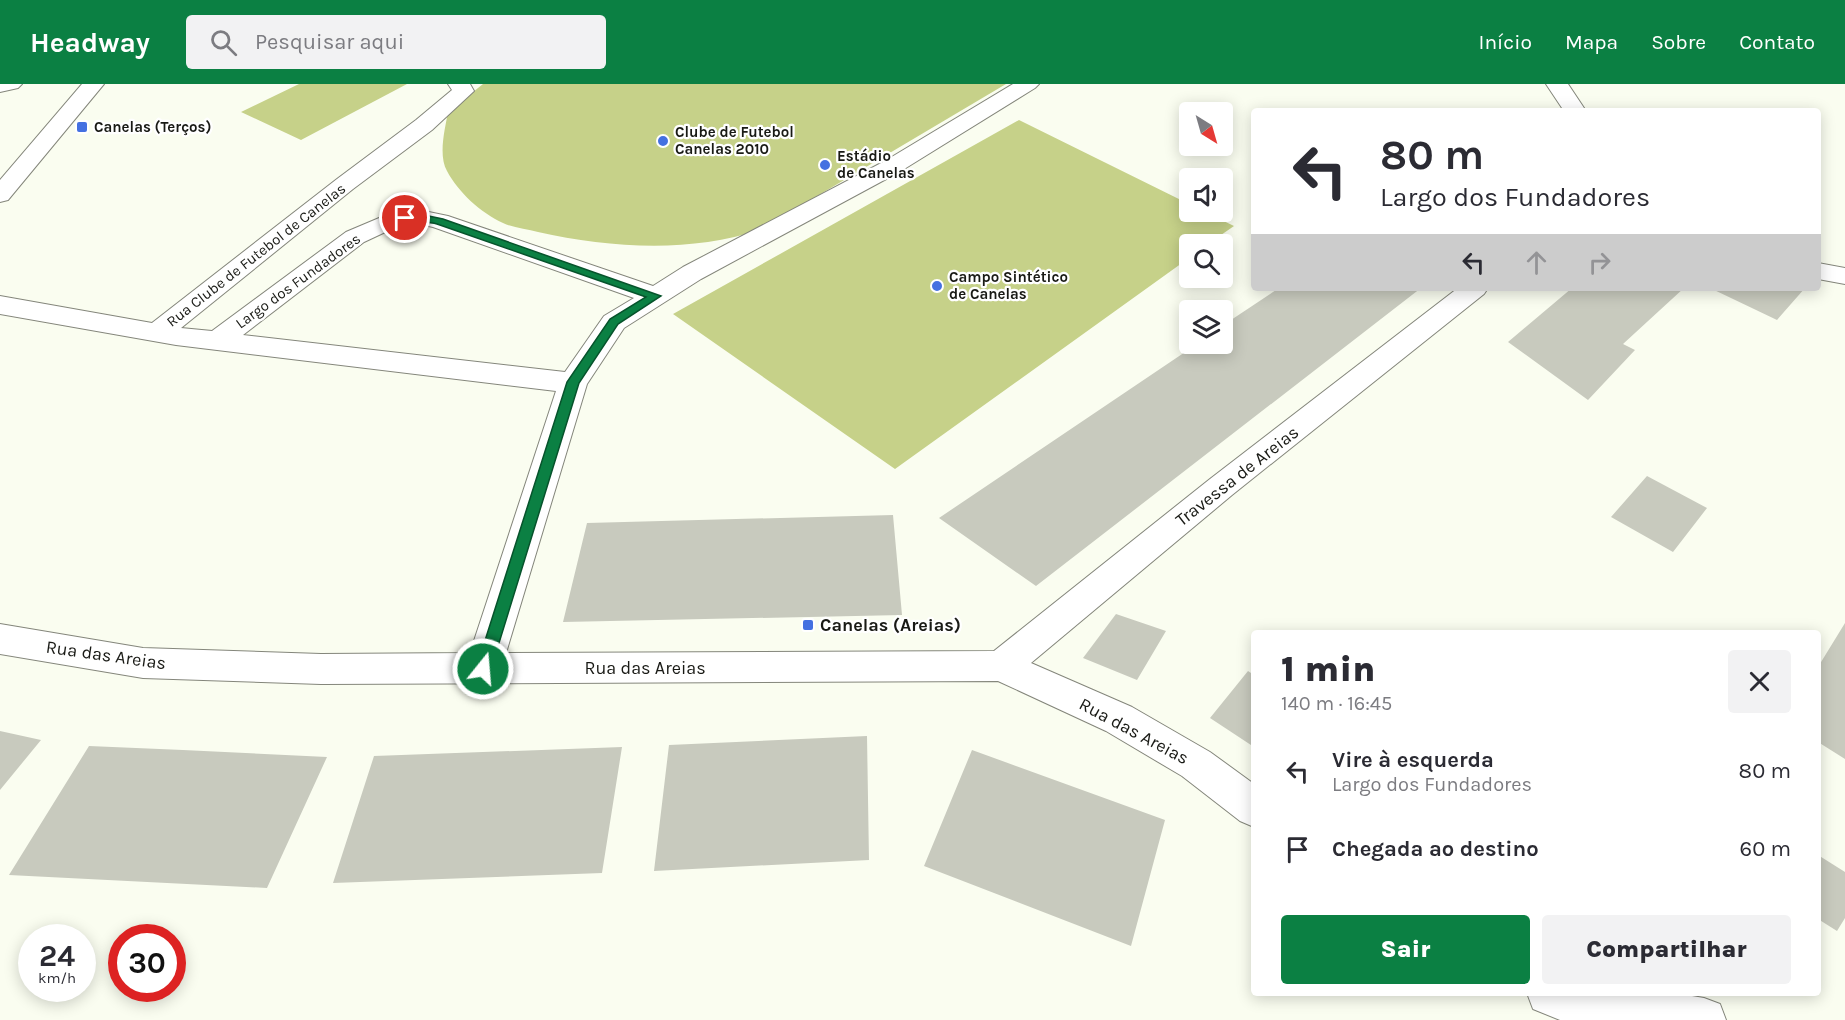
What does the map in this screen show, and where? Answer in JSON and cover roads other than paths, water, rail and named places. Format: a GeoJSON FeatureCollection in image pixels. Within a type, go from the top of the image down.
{"type":"FeatureCollection","features":[{"type":"Feature","properties":{"kind":"street"},"geometry":{"type":"LineString","coordinates":[[0,86],[11,84]]}},
{"type":"Feature","properties":{"kind":"street"},"geometry":{"type":"LineString","coordinates":[[0,195],[93,84]]}},
{"type":"Feature","properties":{"kind":"street","name":"Rua Clube de Futebol de Canelas"},"geometry":{"type":"LineString","coordinates":[[0,305],[158,333],[345,184],[424,125],[463,91],[459,84]]}},
{"type":"Feature","properties":{"kind":"street"},"geometry":{"type":"LineString","coordinates":[[483,669],[573,382],[614,322],[692,273],[893,166],[1028,84]]}},
{"type":"Feature","properties":{"kind":"street"},"geometry":{"type":"LineString","coordinates":[[1557,84],[1573,108]]}},
{"type":"Feature","properties":{"kind":"street","name":"Largo dos Fundadores"},"geometry":{"type":"LineString","coordinates":[[217,341],[355,237],[391,220],[419,217],[440,221],[655,296]]}},
{"type":"Feature","properties":{"kind":"street"},"geometry":{"type":"LineString","coordinates":[[1821,272],[1845,276]]}},
{"type":"Feature","properties":{"kind":"street","name":"Travessa de Areias"},"geometry":{"type":"LineString","coordinates":[[1001,666],[1231,480],[1471,291]]}},
{"type":"Feature","properties":{"kind":"street","name":"Largo dos Fundadores"},"geometry":{"type":"LineString","coordinates":[[158,333],[573,382]]}},
{"type":"Feature","properties":{"kind":"street","name":"Rua das Areias"},"geometry":{"type":"LineString","coordinates":[[0,639],[143,663],[321,669],[1001,666],[1119,719],[1196,764],[1251,806]]}},
{"type":"Feature","properties":{"kind":"street"},"geometry":{"type":"LineString","coordinates":[[1555,1004],[1704,1020]]}},
{"type":"Feature","properties":{"kind":"place","name":"Canelas (Terços)"},"geometry":{"type":"Point","coordinates":[82,127]}},
{"type":"Feature","properties":{"kind":"place","name":"Clube de Futebol Canelas 2010"},"geometry":{"type":"Point","coordinates":[663,141]}},
{"type":"Feature","properties":{"kind":"place","name":"Estádio de Canelas"},"geometry":{"type":"Point","coordinates":[825,165]}},
{"type":"Feature","properties":{"kind":"place","name":"Campo Sintético de Canelas"},"geometry":{"type":"Point","coordinates":[937,286]}},
{"type":"Feature","properties":{"kind":"place","name":"Canelas (Areias)"},"geometry":{"type":"Point","coordinates":[808,625]}}]}
